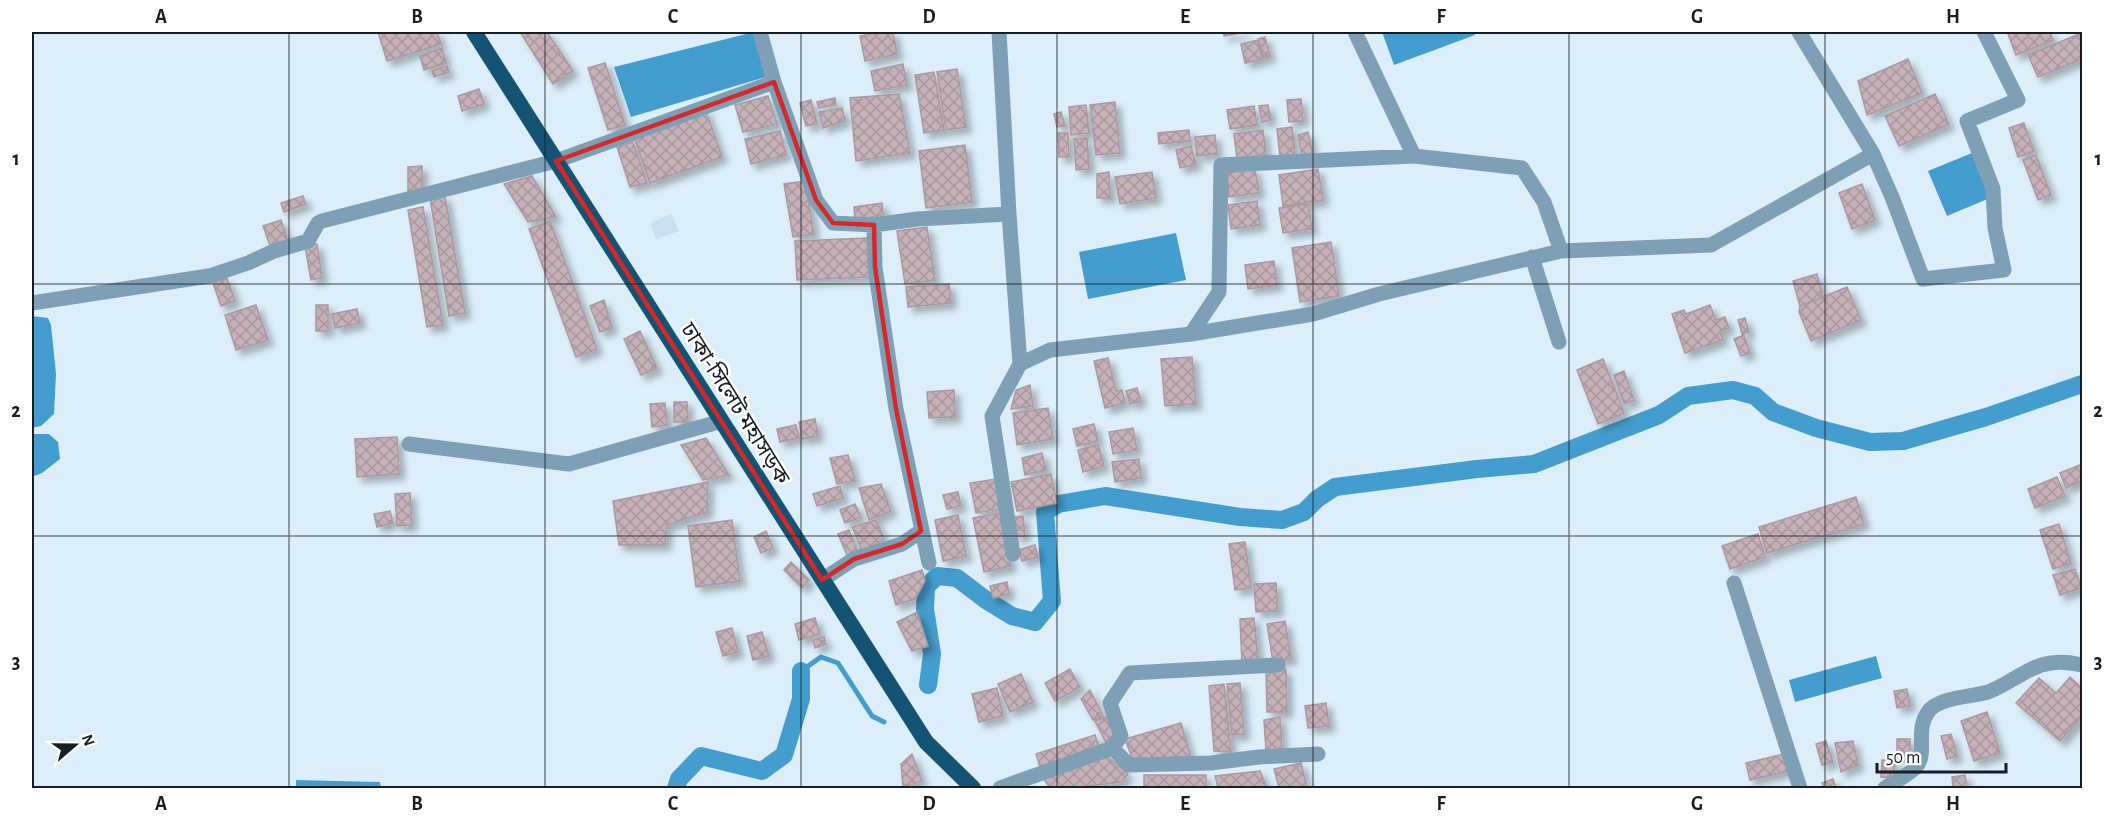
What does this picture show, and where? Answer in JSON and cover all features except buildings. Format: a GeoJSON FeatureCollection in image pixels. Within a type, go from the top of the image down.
{"type":"FeatureCollection","features":[{"type":"Feature","properties":{"kind":"highway","name":"ঢাকা-সিলেট মহাসড়ক"},"geometry":{"type":"LineString","coordinates":[[474,32],[926,742],[973,789]]}},
{"type":"Feature","properties":{"kind":"street"},"geometry":{"type":"LineString","coordinates":[[760,32],[774,82],[816,200],[833,223],[874,225],[917,219],[1009,214]]}},
{"type":"Feature","properties":{"kind":"street"},"geometry":{"type":"LineString","coordinates":[[999,32],[1020,364],[992,416],[1013,554]]}},
{"type":"Feature","properties":{"kind":"street"},"geometry":{"type":"LineString","coordinates":[[1355,32],[1414,156]]}},
{"type":"Feature","properties":{"kind":"street"},"geometry":{"type":"LineString","coordinates":[[1799,32],[1873,154],[1923,279],[2004,270],[1995,228],[1993,189],[1967,121],[2018,100],[1984,32]]}},
{"type":"Feature","properties":{"kind":"street"},"geometry":{"type":"LineString","coordinates":[[32,303],[209,276],[248,263],[274,251],[308,241],[322,221],[556,161],[774,82]]}},
{"type":"Feature","properties":{"kind":"street"},"geometry":{"type":"LineString","coordinates":[[1020,364],[1050,350],[1191,334],[1313,314],[1379,294],[1561,251],[1711,245],[1873,154]]}},
{"type":"Feature","properties":{"kind":"street"},"geometry":{"type":"LineString","coordinates":[[1191,334],[1219,292],[1221,165],[1414,156],[1522,168],[1544,202],[1561,251]]}},
{"type":"Feature","properties":{"kind":"street"},"geometry":{"type":"LineString","coordinates":[[874,225],[875,267],[896,409],[929,563]]}},
{"type":"Feature","properties":{"kind":"street"},"geometry":{"type":"LineString","coordinates":[[1532,257],[1559,342]]}},
{"type":"Feature","properties":{"kind":"street"},"geometry":{"type":"LineString","coordinates":[[410,444],[568,464],[722,421]]}},
{"type":"Feature","properties":{"kind":"street"},"geometry":{"type":"LineString","coordinates":[[822,580],[855,559],[902,544],[921,531]]}},
{"type":"Feature","properties":{"kind":"street"},"geometry":{"type":"LineString","coordinates":[[1734,583],[1800,789]]}},
{"type":"Feature","properties":{"kind":"street"},"geometry":{"type":"LineString","coordinates":[[1885,789],[1915,769],[1922,758],[1921,729],[1929,710],[1947,701],[1989,691],[2033,668],[2050,663],[2068,662],[2082,665]]}},
{"type":"Feature","properties":{"kind":"street"},"geometry":{"type":"LineString","coordinates":[[1000,789],[1112,748],[1122,736],[1110,703],[1130,673],[1278,665]]}},
{"type":"Feature","properties":{"kind":"street"},"geometry":{"type":"LineString","coordinates":[[1112,748],[1129,765],[1211,763],[1259,757],[1318,754]]}},
{"type":"Feature","properties":{"kind":"highlighted area"},"geometry":{"type":"Polygon","coordinates":[[[774,82],[816,200],[833,223],[874,225],[875,267],[896,409],[921,531],[902,544],[854,559],[822,580],[556,161],[774,82]]]}},
{"type":"Feature","properties":{"kind":"shaded area"},"geometry":{"type":"Polygon","coordinates":[[[671,214],[679,231],[656,239],[650,223],[671,214]]]}},
{"type":"Feature","properties":{"kind":"water"},"geometry":{"type":"Polygon","coordinates":[[[754,32],[766,77],[631,117],[614,67],[754,32]]]}},
{"type":"Feature","properties":{"kind":"water"},"geometry":{"type":"Polygon","coordinates":[[[1382,32],[1474,32],[1475,35],[1394,65],[1382,32]]]}},
{"type":"Feature","properties":{"kind":"water"},"geometry":{"type":"Polygon","coordinates":[[[1972,153],[1990,198],[1947,216],[1928,171],[1972,153]]]}},
{"type":"Feature","properties":{"kind":"water"},"geometry":{"type":"Polygon","coordinates":[[[1176,233],[1186,280],[1088,299],[1079,252],[1176,233]]]}},
{"type":"Feature","properties":{"kind":"water"},"geometry":{"type":"Polygon","coordinates":[[[32,316],[48,318],[51,325],[56,374],[54,414],[41,426],[32,428],[32,316]]]}},
{"type":"Feature","properties":{"kind":"water"},"geometry":{"type":"Polygon","coordinates":[[[32,434],[49,434],[58,442],[60,459],[42,473],[32,477],[32,434]]]}},
{"type":"Feature","properties":{"kind":"water"},"geometry":{"type":"Polygon","coordinates":[[[1876,656],[1882,678],[1795,702],[1789,680],[1876,656]]]}},
{"type":"Feature","properties":{"kind":"water"},"geometry":{"type":"Polygon","coordinates":[[[296,780],[380,782],[381,788],[296,788],[296,780]]]}},
{"type":"Feature","properties":{"kind":"waterway"},"geometry":{"type":"LineString","coordinates":[[928,685],[932,654],[925,609],[926,587],[937,576],[957,578],[1012,616],[1035,622],[1052,601],[1045,512],[1058,504],[1105,496],[1240,517],[1282,520],[1304,512],[1317,499],[1335,487],[1534,464],[1659,415],[1688,396],[1733,390],[1755,396],[1773,412],[1816,428],[1870,442],[1903,441],[1986,417],[2082,384]]}},
{"type":"Feature","properties":{"kind":"waterway"},"geometry":{"type":"LineString","coordinates":[[801,671],[821,657],[838,663],[872,716],[884,722]]}},
{"type":"Feature","properties":{"kind":"waterway"},"geometry":{"type":"LineString","coordinates":[[676,788],[679,779],[701,756],[762,771],[784,755],[801,699],[801,671]]}}]}
